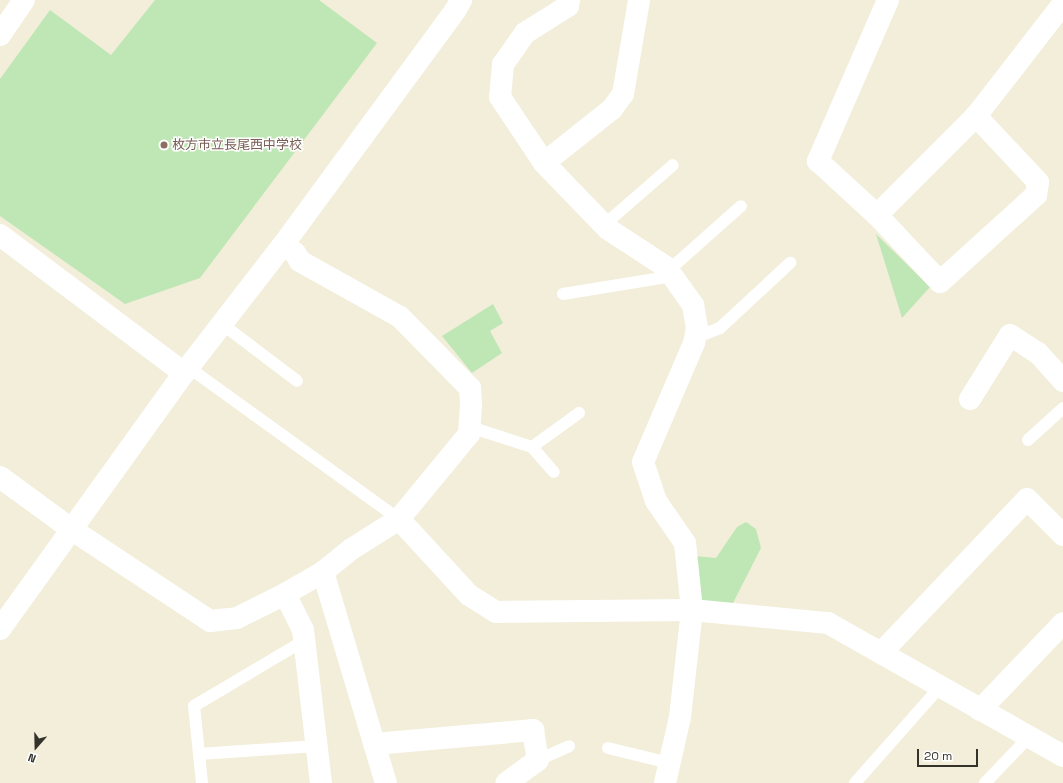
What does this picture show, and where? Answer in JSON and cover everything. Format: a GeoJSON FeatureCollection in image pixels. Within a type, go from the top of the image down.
{"type":"FeatureCollection","features":[{"type":"Feature","properties":{"kind":"street"},"geometry":{"type":"LineString","coordinates":[[2,27],[24,0]]}},
{"type":"Feature","properties":{"kind":"street"},"geometry":{"type":"LineString","coordinates":[[0,628],[186,370],[283,245],[455,11],[461,0]]}},
{"type":"Feature","properties":{"kind":"street"},"geometry":{"type":"LineString","coordinates":[[569,0],[568,6],[525,33],[503,64],[500,97],[544,163],[604,225],[671,273],[693,305],[697,328],[695,338],[642,462],[656,501],[685,543],[692,610],[680,717],[667,773]]}},
{"type":"Feature","properties":{"kind":"street"},"geometry":{"type":"LineString","coordinates":[[544,163],[612,109],[623,94],[639,0]]}},
{"type":"Feature","properties":{"kind":"street"},"geometry":{"type":"LineString","coordinates":[[888,0],[818,161],[877,215],[940,282],[1036,195],[1038,182],[976,116]]}},
{"type":"Feature","properties":{"kind":"street"},"geometry":{"type":"LineString","coordinates":[[877,215],[976,116],[1063,4]]}},
{"type":"Feature","properties":{"kind":"street"},"geometry":{"type":"LineString","coordinates":[[0,235],[186,370]]}},
{"type":"Feature","properties":{"kind":"street"},"geometry":{"type":"LineString","coordinates":[[0,477],[70,529],[210,621],[237,618],[285,594],[323,572],[350,550],[399,519],[469,434],[470,388],[400,317],[300,261],[295,253],[283,245]]}},
{"type":"Feature","properties":{"kind":"street"},"geometry":{"type":"LineString","coordinates":[[970,399],[1010,335],[1038,354],[1063,381]]}},
{"type":"Feature","properties":{"kind":"street"},"geometry":{"type":"LineString","coordinates":[[881,653],[1027,499],[1063,535]]}},
{"type":"Feature","properties":{"kind":"street"},"geometry":{"type":"LineString","coordinates":[[399,519],[469,595],[496,612],[692,610],[828,623],[1063,756]]}},
{"type":"Feature","properties":{"kind":"street"},"geometry":{"type":"LineString","coordinates":[[323,572],[386,783]]}},
{"type":"Feature","properties":{"kind":"street"},"geometry":{"type":"LineString","coordinates":[[285,594],[303,630],[305,640],[321,783]]}},
{"type":"Feature","properties":{"kind":"street"},"geometry":{"type":"LineString","coordinates":[[980,710],[1063,623]]}},
{"type":"Feature","properties":{"kind":"street"},"geometry":{"type":"LineString","coordinates":[[374,744],[533,730],[538,760],[506,783]]}},
{"type":"Feature","properties":{"kind":"lane"},"geometry":{"type":"LineString","coordinates":[[604,225],[673,165]]}},
{"type":"Feature","properties":{"kind":"lane"},"geometry":{"type":"LineString","coordinates":[[564,294],[671,273],[741,206]]}},
{"type":"Feature","properties":{"kind":"lane"},"geometry":{"type":"LineString","coordinates":[[695,338],[720,328],[790,263]]}},
{"type":"Feature","properties":{"kind":"lane"},"geometry":{"type":"LineString","coordinates":[[222,324],[297,381]]}},
{"type":"Feature","properties":{"kind":"lane"},"geometry":{"type":"LineString","coordinates":[[186,370],[399,519]]}},
{"type":"Feature","properties":{"kind":"lane"},"geometry":{"type":"LineString","coordinates":[[1028,440],[1063,408]]}},
{"type":"Feature","properties":{"kind":"lane"},"geometry":{"type":"LineString","coordinates":[[532,448],[579,413]]}},
{"type":"Feature","properties":{"kind":"lane"},"geometry":{"type":"LineString","coordinates":[[470,427],[532,448],[554,472]]}},
{"type":"Feature","properties":{"kind":"lane"},"geometry":{"type":"LineString","coordinates":[[202,783],[194,706],[305,640]]}},
{"type":"Feature","properties":{"kind":"lane"},"geometry":{"type":"LineString","coordinates":[[855,783],[940,687]]}},
{"type":"Feature","properties":{"kind":"lane"},"geometry":{"type":"LineString","coordinates":[[985,783],[1029,737]]}},
{"type":"Feature","properties":{"kind":"lane"},"geometry":{"type":"LineString","coordinates":[[199,754],[317,746]]}},
{"type":"Feature","properties":{"kind":"lane"},"geometry":{"type":"LineString","coordinates":[[538,760],[569,746]]}},
{"type":"Feature","properties":{"kind":"lane"},"geometry":{"type":"LineString","coordinates":[[608,748],[667,773]]}},
{"type":"Feature","properties":{"kind":"green space","name":"枚方市立長尾西中学校"},"geometry":{"type":"Polygon","coordinates":[[[155,0],[319,0],[377,43],[200,278],[125,304],[0,216],[0,79],[50,10],[111,55],[155,0]]]}},
{"type":"Feature","properties":{"kind":"green space"},"geometry":{"type":"Polygon","coordinates":[[[876,234],[930,287],[902,318],[876,234]]]}},
{"type":"Feature","properties":{"kind":"green space"},"geometry":{"type":"Polygon","coordinates":[[[493,304],[503,323],[490,331],[502,353],[472,373],[442,336],[493,304]]]}},
{"type":"Feature","properties":{"kind":"green space"},"geometry":{"type":"Polygon","coordinates":[[[746,522],[756,529],[761,548],[733,603],[699,602],[695,556],[716,558],[737,527],[746,522]]]}},
{"type":"Feature","properties":{"kind":"place","name":"枚方市立長尾西中学校"},"geometry":{"type":"Point","coordinates":[164,145]}}]}
